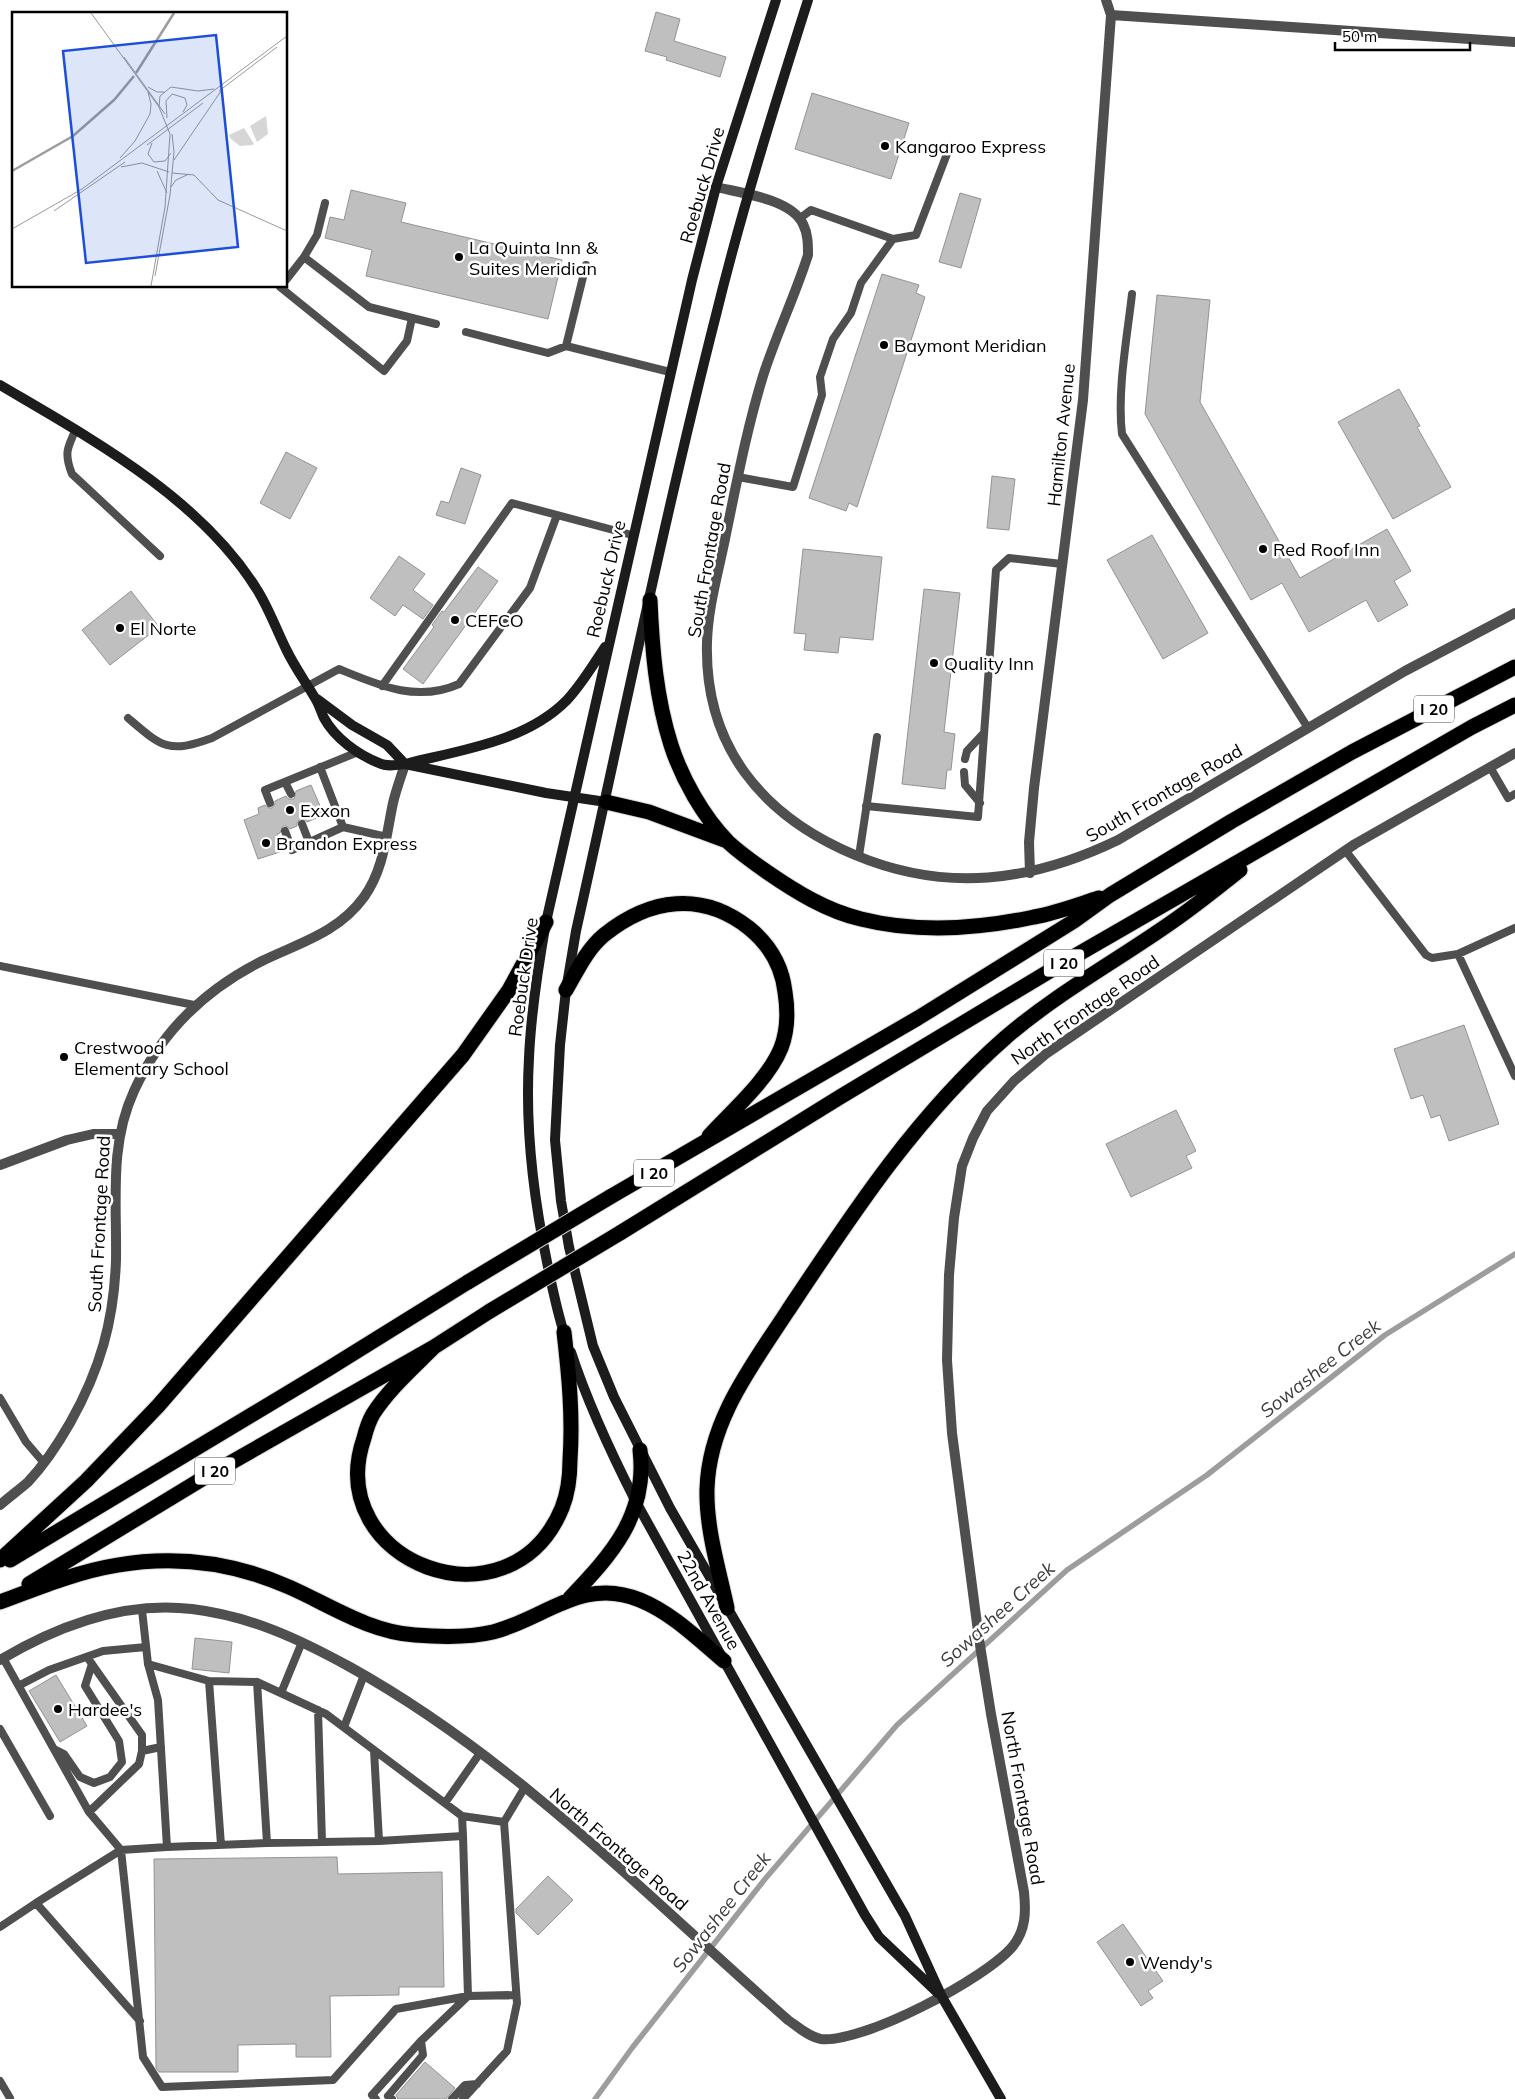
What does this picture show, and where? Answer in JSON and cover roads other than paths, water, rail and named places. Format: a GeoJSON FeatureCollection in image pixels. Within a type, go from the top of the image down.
{"type":"FeatureCollection","features":[{"type":"Feature","properties":{"kind":"highway"},"geometry":{"type":"LineString","coordinates":[[650,600],[652,648],[661,708],[671,746],[685,779],[705,813],[728,842],[755,863],[808,897],[860,919],[888,924],[931,927],[985,926],[1036,917],[1110,895]]}},
{"type":"Feature","properties":{"kind":"highway","name":"I 20"},"geometry":{"type":"LineString","coordinates":[[0,1566],[610,1197],[698,1148],[918,1018],[1074,921],[1110,895],[1232,821],[1352,752],[1515,667]]}},
{"type":"Feature","properties":{"kind":"highway","name":"I 20"},"geometry":{"type":"LineString","coordinates":[[0,1602],[202,1479],[434,1347],[840,1097],[1068,960],[1464,732],[1515,705]]}},
{"type":"Feature","properties":{"kind":"highway"},"geometry":{"type":"LineString","coordinates":[[606,802],[649,812],[728,842]]}},
{"type":"Feature","properties":{"kind":"highway"},"geometry":{"type":"LineString","coordinates":[[727,1608],[714,1546],[707,1490],[712,1455],[720,1426],[736,1391],[850,1217],[906,1141],[938,1103],[1006,1037],[1050,1004],[1179,917],[1287,834]]}},
{"type":"Feature","properties":{"kind":"highway"},"geometry":{"type":"LineString","coordinates":[[566,990],[591,947],[604,935],[634,915],[669,904],[690,903],[721,910],[739,920],[767,945],[775,957],[781,972],[786,1001],[787,1023],[780,1049],[758,1082],[698,1148]]}},
{"type":"Feature","properties":{"kind":"highway"},"geometry":{"type":"LineString","coordinates":[[0,1560],[86,1481],[158,1406],[463,1055],[509,990],[546,922]]}},
{"type":"Feature","properties":{"kind":"highway"},"geometry":{"type":"LineString","coordinates":[[434,1347],[401,1380],[373,1414],[358,1461],[358,1481],[362,1501],[369,1517],[380,1534],[395,1550],[413,1562],[433,1570],[454,1575],[474,1575],[495,1570],[514,1562],[535,1548],[551,1530],[563,1507],[569,1479],[572,1442],[572,1397],[564,1332]]}},
{"type":"Feature","properties":{"kind":"highway"},"geometry":{"type":"LineString","coordinates":[[570,1598],[610,1555],[625,1531],[641,1484],[640,1450]]}},
{"type":"Feature","properties":{"kind":"highway"},"geometry":{"type":"LineString","coordinates":[[0,1602],[67,1577],[97,1569],[144,1562],[187,1560],[232,1566],[266,1577],[307,1595],[350,1618],[381,1629],[413,1635],[453,1636],[492,1632],[530,1618],[570,1598],[608,1592],[638,1599],[664,1612],[724,1661]]}},
{"type":"Feature","properties":{"kind":"main road","name":"Roebuck Drive"},"geometry":{"type":"LineString","coordinates":[[533,1177],[529,1122],[529,1059],[534,997],[546,922],[632,536],[716,187],[776,0]]}},
{"type":"Feature","properties":{"kind":"main road"},"geometry":{"type":"LineString","coordinates":[[566,990],[576,931],[680,462],[716,314],[748,195],[808,0]]}},
{"type":"Feature","properties":{"kind":"main road"},"geometry":{"type":"LineString","coordinates":[[0,386],[76,430],[150,479],[218,537],[239,562],[258,590],[286,650],[316,699],[325,719],[340,738],[358,752],[380,764],[393,766],[405,764],[501,739],[540,721],[572,694],[609,641]]}},
{"type":"Feature","properties":{"kind":"main road"},"geometry":{"type":"LineString","coordinates":[[316,699],[352,725],[387,745],[405,764],[606,802]]}},
{"type":"Feature","properties":{"kind":"main road","name":"22nd Avenue"},"geometry":{"type":"LineString","coordinates":[[566,990],[556,1105],[555,1140],[557,1173],[569,1247],[593,1346],[614,1397],[670,1508],[905,1916],[942,1997],[1001,2099]]}},
{"type":"Feature","properties":{"kind":"main road","name":"22nd Avenue"},"geometry":{"type":"LineString","coordinates":[[533,1177],[540,1229],[564,1332],[584,1392],[609,1449],[636,1502],[878,1937],[942,1997]]}},
{"type":"Feature","properties":{"kind":"street","name":"Hamilton Avenue"},"geometry":{"type":"LineString","coordinates":[[1030,873],[1029,842],[1034,788],[1083,400],[1111,15],[1106,0]]}},
{"type":"Feature","properties":{"kind":"street"},"geometry":{"type":"LineString","coordinates":[[1111,15],[1515,42]]}},
{"type":"Feature","properties":{"kind":"street"},"geometry":{"type":"LineString","coordinates":[[716,187],[772,202],[790,209],[799,219]]}},
{"type":"Feature","properties":{"kind":"street","name":"South Frontage Road"},"geometry":{"type":"LineString","coordinates":[[799,219],[808,237],[808,254],[763,376],[738,477],[711,609],[707,640],[707,670],[712,705],[736,762],[758,789],[780,811],[805,829],[834,846],[912,873],[957,878],[997,878],[1030,873],[1084,856],[1118,840],[1405,671],[1515,613]]}},
{"type":"Feature","properties":{"kind":"street","name":"North Frontage Road"},"geometry":{"type":"LineString","coordinates":[[1,1659],[57,1631],[86,1620],[142,1610],[190,1609],[234,1616],[275,1629],[364,1675],[414,1704],[480,1753],[525,1788],[606,1858],[788,2020],[811,2036],[827,2039],[845,2037],[878,2027],[942,1997],[998,1960],[1013,1946],[1023,1930],[1026,1914],[1024,1892],[979,1639],[952,1433],[947,1360],[949,1275],[954,1218],[962,1166],[973,1138],[987,1111],[1014,1080],[1047,1053],[1345,850],[1515,753]]}},
{"type":"Feature","properties":{"kind":"street","name":"South Frontage Road"},"geometry":{"type":"LineString","coordinates":[[0,1505],[27,1482],[59,1442],[85,1397],[98,1365],[108,1330],[116,1260],[114,1177],[119,1134],[133,1093],[149,1061],[194,1006],[226,981],[262,961],[324,932],[347,917],[372,884],[380,867],[394,802],[405,764]]}},
{"type":"Feature","properties":{"kind":"street"},"geometry":{"type":"LineString","coordinates":[[0,1164],[67,1140],[93,1134],[119,1134]]}},
{"type":"Feature","properties":{"kind":"lane"},"geometry":{"type":"LineString","coordinates":[[799,219],[811,210],[894,239],[916,235],[950,146]]}},
{"type":"Feature","properties":{"kind":"lane"},"geometry":{"type":"LineString","coordinates":[[288,277],[304,257],[317,235],[325,203]]}},
{"type":"Feature","properties":{"kind":"lane"},"geometry":{"type":"LineString","coordinates":[[738,477],[793,487],[822,395],[820,377],[833,338],[851,313],[862,283],[894,239]]}},
{"type":"Feature","properties":{"kind":"lane"},"geometry":{"type":"LineString","coordinates":[[304,257],[369,307],[436,324]]}},
{"type":"Feature","properties":{"kind":"lane"},"geometry":{"type":"LineString","coordinates":[[566,346],[586,264]]}},
{"type":"Feature","properties":{"kind":"lane"},"geometry":{"type":"LineString","coordinates":[[281,288],[384,371],[407,341],[412,318]]}},
{"type":"Feature","properties":{"kind":"lane"},"geometry":{"type":"LineString","coordinates":[[1132,294],[1120,418],[1122,434],[1308,728]]}},
{"type":"Feature","properties":{"kind":"lane"},"geometry":{"type":"LineString","coordinates":[[466,332],[548,353],[566,346],[670,372]]}},
{"type":"Feature","properties":{"kind":"lane"},"geometry":{"type":"LineString","coordinates":[[76,430],[68,445],[66,460],[72,474],[160,556]]}},
{"type":"Feature","properties":{"kind":"lane"},"geometry":{"type":"LineString","coordinates":[[382,686],[512,503],[632,536]]}},
{"type":"Feature","properties":{"kind":"lane"},"geometry":{"type":"LineString","coordinates":[[128,718],[161,744],[176,748],[191,746],[212,738],[339,669],[382,686],[413,693],[430,693],[446,690],[459,684],[530,588],[558,516]]}},
{"type":"Feature","properties":{"kind":"lane"},"geometry":{"type":"LineString","coordinates":[[866,806],[978,817],[996,570],[1009,558],[1062,564]]}},
{"type":"Feature","properties":{"kind":"lane"},"geometry":{"type":"LineString","coordinates":[[965,759],[966,751],[983,734]]}},
{"type":"Feature","properties":{"kind":"lane"},"geometry":{"type":"LineString","coordinates":[[859,856],[877,737]]}},
{"type":"Feature","properties":{"kind":"lane"},"geometry":{"type":"LineString","coordinates":[[270,803],[265,790],[358,752]]}},
{"type":"Feature","properties":{"kind":"lane"},"geometry":{"type":"LineString","coordinates":[[1490,767],[1508,798],[1515,794]]}},
{"type":"Feature","properties":{"kind":"lane"},"geometry":{"type":"LineString","coordinates":[[320,768],[343,827]]}},
{"type":"Feature","properties":{"kind":"lane"},"geometry":{"type":"LineString","coordinates":[[964,772],[966,785],[980,803]]}},
{"type":"Feature","properties":{"kind":"lane"},"geometry":{"type":"LineString","coordinates":[[285,782],[291,794]]}},
{"type":"Feature","properties":{"kind":"lane"},"geometry":{"type":"LineString","coordinates":[[302,824],[309,842]]}},
{"type":"Feature","properties":{"kind":"lane"},"geometry":{"type":"LineString","coordinates":[[285,831],[292,850],[343,827],[387,836]]}},
{"type":"Feature","properties":{"kind":"lane"},"geometry":{"type":"LineString","coordinates":[[1345,850],[1426,954],[1432,958],[1458,954],[1515,928]]}},
{"type":"Feature","properties":{"kind":"lane"},"geometry":{"type":"LineString","coordinates":[[1458,954],[1515,1076]]}},
{"type":"Feature","properties":{"kind":"lane"},"geometry":{"type":"LineString","coordinates":[[0,966],[88,982],[194,1006]]}},
{"type":"Feature","properties":{"kind":"lane"},"geometry":{"type":"LineString","coordinates":[[0,1398],[26,1442],[44,1463]]}},
{"type":"Feature","properties":{"kind":"lane"},"geometry":{"type":"LineString","coordinates":[[142,1610],[148,1664],[158,1700],[167,1848]]}},
{"type":"Feature","properties":{"kind":"lane"},"geometry":{"type":"LineString","coordinates":[[281,1693],[302,1642]]}},
{"type":"Feature","properties":{"kind":"lane"},"geometry":{"type":"LineString","coordinates":[[20,1685],[49,1670],[89,1660],[103,1651],[146,1647]]}},
{"type":"Feature","properties":{"kind":"lane"},"geometry":{"type":"LineString","coordinates":[[1,1659],[20,1685],[89,1812],[121,1850],[144,2057],[162,2087],[333,2080],[396,2009],[468,1996],[516,1995]]}},
{"type":"Feature","properties":{"kind":"lane"},"geometry":{"type":"LineString","coordinates":[[54,1749],[64,1754],[80,1777],[94,1783],[110,1777],[122,1762],[119,1741],[85,1686],[89,1660]]}},
{"type":"Feature","properties":{"kind":"lane"},"geometry":{"type":"LineString","coordinates":[[89,1660],[142,1735],[142,1751],[139,1764],[89,1812]]}},
{"type":"Feature","properties":{"kind":"lane"},"geometry":{"type":"LineString","coordinates":[[148,1664],[209,1681],[257,1682],[318,1710],[344,1727],[462,1816],[504,1822]]}},
{"type":"Feature","properties":{"kind":"lane"},"geometry":{"type":"LineString","coordinates":[[344,1727],[364,1675]]}},
{"type":"Feature","properties":{"kind":"lane"},"geometry":{"type":"LineString","coordinates":[[209,1681],[221,1845]]}},
{"type":"Feature","properties":{"kind":"lane"},"geometry":{"type":"LineString","coordinates":[[257,1682],[267,1843]]}},
{"type":"Feature","properties":{"kind":"lane"},"geometry":{"type":"LineString","coordinates":[[318,1710],[322,1842]]}},
{"type":"Feature","properties":{"kind":"lane"},"geometry":{"type":"LineString","coordinates":[[0,1729],[50,1816]]}},
{"type":"Feature","properties":{"kind":"lane"},"geometry":{"type":"LineString","coordinates":[[142,1751],[161,1747]]}},
{"type":"Feature","properties":{"kind":"lane"},"geometry":{"type":"LineString","coordinates":[[374,1750],[379,1841]]}},
{"type":"Feature","properties":{"kind":"lane"},"geometry":{"type":"LineString","coordinates":[[445,1804],[480,1753]]}},
{"type":"Feature","properties":{"kind":"lane"},"geometry":{"type":"LineString","coordinates":[[463,2099],[507,2051],[517,2003],[504,1822],[525,1788]]}},
{"type":"Feature","properties":{"kind":"lane"},"geometry":{"type":"LineString","coordinates":[[376,2099],[372,2095],[421,2041],[468,1996],[462,1816]]}},
{"type":"Feature","properties":{"kind":"lane"},"geometry":{"type":"LineString","coordinates":[[0,1927],[121,1850],[267,1843],[379,1841],[463,1836]]}},
{"type":"Feature","properties":{"kind":"lane"},"geometry":{"type":"LineString","coordinates":[[36,1903],[140,2020]]}},
{"type":"Feature","properties":{"kind":"lane"},"geometry":{"type":"LineString","coordinates":[[392,2099],[388,2096],[424,2055],[421,2041]]}},
{"type":"Feature","properties":{"kind":"lane"},"geometry":{"type":"LineString","coordinates":[[0,2081],[10,2098]]}},
{"type":"Feature","properties":{"kind":"lane"},"geometry":{"type":"LineString","coordinates":[[452,2099],[465,2085],[477,2084]]}},
{"type":"Feature","properties":{"kind":"waterway","name":"Sowashee Creek"},"geometry":{"type":"LineString","coordinates":[[595,2099],[632,2048],[765,1879],[897,1725],[1067,1570],[1207,1475],[1385,1335],[1515,1254]]}},
{"type":"Feature","properties":{"kind":"place","name":"Kangaroo Express"},"geometry":{"type":"Point","coordinates":[885,146]}},
{"type":"Feature","properties":{"kind":"place","name":"La Quinta Inn & Suites Meridian"},"geometry":{"type":"Point","coordinates":[459,257]}},
{"type":"Feature","properties":{"kind":"place","name":"Baymont Meridian"},"geometry":{"type":"Point","coordinates":[884,345]}},
{"type":"Feature","properties":{"kind":"place","name":"Red Roof Inn"},"geometry":{"type":"Point","coordinates":[1263,549]}},
{"type":"Feature","properties":{"kind":"place","name":"CEFCO"},"geometry":{"type":"Point","coordinates":[455,620]}},
{"type":"Feature","properties":{"kind":"place","name":"El Norte"},"geometry":{"type":"Point","coordinates":[120,628]}},
{"type":"Feature","properties":{"kind":"place","name":"Quality Inn"},"geometry":{"type":"Point","coordinates":[934,663]}},
{"type":"Feature","properties":{"kind":"place","name":"Exxon"},"geometry":{"type":"Point","coordinates":[290,810]}},
{"type":"Feature","properties":{"kind":"place","name":"Brandon Express"},"geometry":{"type":"Point","coordinates":[266,843]}},
{"type":"Feature","properties":{"kind":"place","name":"Crestwood Elementary School"},"geometry":{"type":"Point","coordinates":[64,1057]}},
{"type":"Feature","properties":{"kind":"place","name":"Hardee's"},"geometry":{"type":"Point","coordinates":[58,1709]}},
{"type":"Feature","properties":{"kind":"place","name":"Wendy's"},"geometry":{"type":"Point","coordinates":[1130,1962]}}]}
